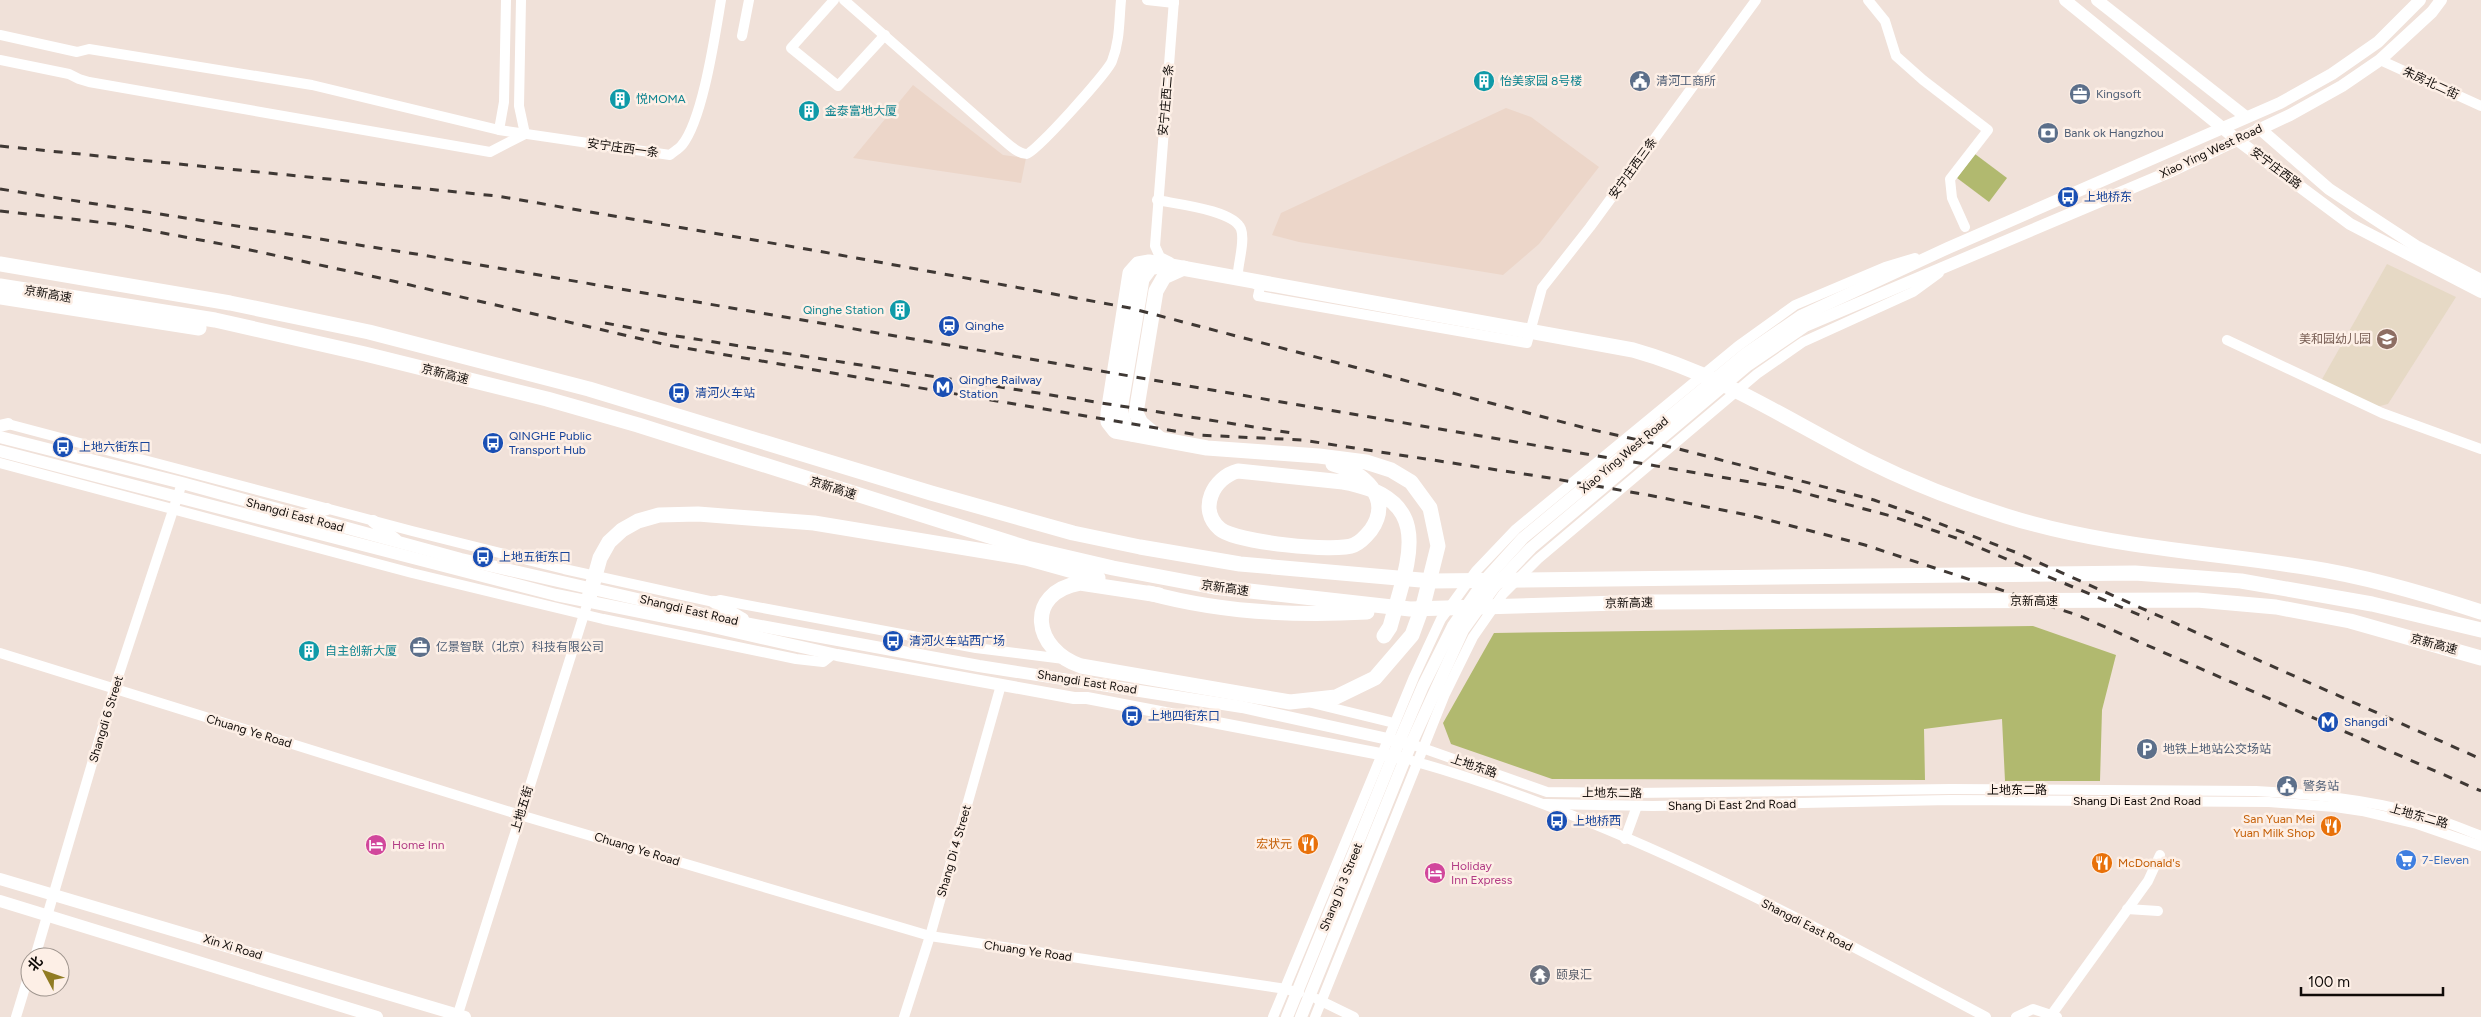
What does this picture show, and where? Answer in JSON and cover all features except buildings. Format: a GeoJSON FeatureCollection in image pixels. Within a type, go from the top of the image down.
{"type":"FeatureCollection","features":[{"type":"Feature","properties":{"kind":"highway"},"geometry":{"type":"LineString","coordinates":[[1410,609],[1332,614],[1254,610],[1080,583],[1068,585],[1048,599],[1044,608],[1042,630],[1045,639],[1066,661],[1081,666],[1290,702],[1336,697],[1374,678],[1412,636],[1424,602],[1438,546],[1430,508],[1411,482],[1391,470],[1366,462],[1208,448],[1115,431],[1111,428],[1108,413],[1130,273],[1138,264],[1149,262],[1184,268],[1633,350],[1664,358],[1711,377],[1888,470],[1940,493],[2013,518],[2103,539],[2313,568],[2400,588],[2481,612]]}},
{"type":"Feature","properties":{"kind":"highway","name":"京新高速"},"geometry":{"type":"LineString","coordinates":[[0,264],[230,303],[369,332],[589,389],[931,493],[1064,530],[1140,547],[1240,564],[1432,581],[2135,573],[2240,581],[2372,604],[2481,630]]}},
{"type":"Feature","properties":{"kind":"highway"},"geometry":{"type":"LineString","coordinates":[[1161,440],[1141,423],[1136,413],[1156,291],[1164,277],[1184,268]]}},
{"type":"Feature","properties":{"kind":"highway","name":"京新高速"},"geometry":{"type":"LineString","coordinates":[[0,286],[214,320],[548,399],[1027,548],[1112,568],[1214,587],[1410,609],[1653,602],[2197,600],[2276,607],[2350,621],[2481,658]]}},
{"type":"Feature","properties":{"kind":"highway"},"geometry":{"type":"LineString","coordinates":[[0,297],[155,323],[290,337]]}},
{"type":"Feature","properties":{"kind":"highway"},"geometry":{"type":"LineString","coordinates":[[1285,454],[1321,460],[1347,467],[1361,475],[1369,483],[1378,507],[1372,529],[1355,545],[1332,549],[1239,538],[1221,530],[1216,524],[1209,506],[1210,496],[1220,479],[1229,473],[1249,470],[1360,485],[1378,492],[1395,504],[1403,513],[1410,539],[1408,559],[1390,627],[1384,636]]}},
{"type":"Feature","properties":{"kind":"highway"},"geometry":{"type":"LineString","coordinates":[[590,595],[600,558],[609,542],[622,530],[638,521],[659,515],[698,514],[833,526],[1026,558],[1159,596]]}},
{"type":"Feature","properties":{"kind":"main road","name":"安宁庄西路"},"geometry":{"type":"LineString","coordinates":[[2065,0],[2236,139],[2350,224],[2481,292]]}},
{"type":"Feature","properties":{"kind":"main road"},"geometry":{"type":"LineString","coordinates":[[2097,0],[2246,117]]}},
{"type":"Feature","properties":{"kind":"main road","name":"Xiao Ying West Road"},"geometry":{"type":"LineString","coordinates":[[1400,758],[1399,742],[1453,626],[1485,580],[1524,538],[1744,355],[1801,316],[1948,248],[2280,103],[2332,74],[2378,42],[2420,0]]}},
{"type":"Feature","properties":{"kind":"main road","name":"Xiao Ying West Road"},"geometry":{"type":"LineString","coordinates":[[1399,742],[1463,630],[1494,587],[1531,548],[1748,365],[1805,326],[1954,261],[2167,173],[2342,86],[2380,60],[2432,12],[2441,0]]}},
{"type":"Feature","properties":{"kind":"main road"},"geometry":{"type":"LineString","coordinates":[[2259,128],[2336,193],[2416,246],[2481,280]]}},
{"type":"Feature","properties":{"kind":"main road","name":"Shangdi East Road"},"geometry":{"type":"LineString","coordinates":[[0,437],[160,472],[182,483],[300,517],[590,595],[833,654],[1074,698],[1087,698],[1400,758]]}},
{"type":"Feature","properties":{"kind":"main road","name":"Shangdi East Road"},"geometry":{"type":"LineString","coordinates":[[0,450],[556,595],[590,595],[979,666],[1242,707],[1399,742]]}},
{"type":"Feature","properties":{"kind":"main road"},"geometry":{"type":"LineString","coordinates":[[300,517],[326,509]]}},
{"type":"Feature","properties":{"kind":"main road"},"geometry":{"type":"LineString","coordinates":[[373,521],[400,544]]}},
{"type":"Feature","properties":{"kind":"main road"},"geometry":{"type":"LineString","coordinates":[[714,602],[751,625]]}},
{"type":"Feature","properties":{"kind":"main road","name":"Shang Di 3 Street"},"geometry":{"type":"LineString","coordinates":[[1301,1017],[1400,758]]}},
{"type":"Feature","properties":{"kind":"main road","name":"Xin Xi Road"},"geometry":{"type":"LineString","coordinates":[[0,879],[460,1016]]}},
{"type":"Feature","properties":{"kind":"main road","name":"Xin Xi Road"},"geometry":{"type":"LineString","coordinates":[[0,901],[377,1017]]}},
{"type":"Feature","properties":{"kind":"main road","name":"Shang Di 3 Street"},"geometry":{"type":"LineString","coordinates":[[1288,1017],[1310,997]]}},
{"type":"Feature","properties":{"kind":"street"},"geometry":{"type":"LineString","coordinates":[[499,130],[504,102],[506,0]]}},
{"type":"Feature","properties":{"kind":"street"},"geometry":{"type":"LineString","coordinates":[[0,60],[68,74],[79,80],[89,82],[490,152],[525,134],[519,106],[521,0]]}},
{"type":"Feature","properties":{"kind":"street","name":"安宁庄西一条"},"geometry":{"type":"LineString","coordinates":[[0,35],[77,52],[90,50],[312,85],[499,130],[670,155],[682,146],[691,128],[711,55],[721,0]]}},
{"type":"Feature","properties":{"kind":"street"},"geometry":{"type":"LineString","coordinates":[[742,36],[749,0]]}},
{"type":"Feature","properties":{"kind":"street"},"geometry":{"type":"LineString","coordinates":[[834,0],[791,48],[838,86],[885,35]]}},
{"type":"Feature","properties":{"kind":"street"},"geometry":{"type":"LineString","coordinates":[[844,0],[1001,138],[1020,152],[1027,154],[1031,153],[1050,134],[1111,64],[1118,45],[1121,0]]}},
{"type":"Feature","properties":{"kind":"street"},"geometry":{"type":"LineString","coordinates":[[1147,0],[1174,2]]}},
{"type":"Feature","properties":{"kind":"street","name":"安宁庄西三条"},"geometry":{"type":"LineString","coordinates":[[1238,272],[1260,288],[1258,296],[1527,343],[1542,288],[1590,227],[1756,0]]}},
{"type":"Feature","properties":{"kind":"street"},"geometry":{"type":"LineString","coordinates":[[1868,0],[1885,21],[1896,56],[1923,80],[1988,130],[1950,179],[1952,198],[1965,228]]}},
{"type":"Feature","properties":{"kind":"street","name":"安宁庄西二条"},"geometry":{"type":"LineString","coordinates":[[1174,2],[1157,200],[1155,246],[1160,257],[1169,262],[1238,272]]}},
{"type":"Feature","properties":{"kind":"street","name":"朱房北二街"},"geometry":{"type":"LineString","coordinates":[[2380,60],[2481,106]]}},
{"type":"Feature","properties":{"kind":"street"},"geometry":{"type":"LineString","coordinates":[[2246,117],[2259,128]]}},
{"type":"Feature","properties":{"kind":"street"},"geometry":{"type":"LineString","coordinates":[[1157,200],[1221,214],[1231,217],[1238,223],[1242,231],[1238,272]]}},
{"type":"Feature","properties":{"kind":"street","name":"Xiao Ying West Road"},"geometry":{"type":"LineString","coordinates":[[1948,248],[1885,267],[1795,305],[1738,346],[1516,529],[1476,571],[1442,619],[1394,723],[1399,742],[1400,758],[1424,748],[1445,694],[1473,637],[1502,594],[1538,559],[1757,374],[1804,342],[1913,292],[1954,261]]}},
{"type":"Feature","properties":{"kind":"street"},"geometry":{"type":"LineString","coordinates":[[2227,340],[2382,413],[2481,449]]}},
{"type":"Feature","properties":{"kind":"street"},"geometry":{"type":"LineString","coordinates":[[4,425],[160,472],[373,521],[590,595]]}},
{"type":"Feature","properties":{"kind":"street"},"geometry":{"type":"LineString","coordinates":[[0,463],[412,573],[590,595],[714,602],[720,600],[976,648],[1027,653],[1253,690],[1337,708],[1394,723]]}},
{"type":"Feature","properties":{"kind":"street"},"geometry":{"type":"LineString","coordinates":[[152,504],[160,472]]}},
{"type":"Feature","properties":{"kind":"street","name":"Shangdi 6 Street"},"geometry":{"type":"LineString","coordinates":[[37,947],[114,690],[182,483]]}},
{"type":"Feature","properties":{"kind":"street","name":"上地五街"},"geometry":{"type":"LineString","coordinates":[[460,1016],[520,815],[590,595]]}},
{"type":"Feature","properties":{"kind":"street","name":"Chuang Ye Road"},"geometry":{"type":"LineString","coordinates":[[0,653],[520,815],[930,936],[1286,988],[1310,997]]}},
{"type":"Feature","properties":{"kind":"street","name":"Shang Di 4 Street"},"geometry":{"type":"LineString","coordinates":[[904,1017],[930,936],[1001,685]]}},
{"type":"Feature","properties":{"kind":"street","name":"上地东路"},"geometry":{"type":"LineString","coordinates":[[1399,742],[1424,748],[1547,792]]}},
{"type":"Feature","properties":{"kind":"street"},"geometry":{"type":"LineString","coordinates":[[1273,1017],[1400,758],[1545,804],[1547,792]]}},
{"type":"Feature","properties":{"kind":"street","name":"Shang Di 3 Street"},"geometry":{"type":"LineString","coordinates":[[1315,1017],[1310,997],[1400,758]]}},
{"type":"Feature","properties":{"kind":"street","name":"上地东二路"},"geometry":{"type":"LineString","coordinates":[[1547,792],[1633,793],[1951,789],[2256,791],[2298,793],[2394,807],[2427,816],[2481,836]]}},
{"type":"Feature","properties":{"kind":"street","name":"Shang Di East 2nd Road"},"geometry":{"type":"LineString","coordinates":[[1545,804],[1637,806],[1960,800],[2270,802],[2335,806],[2362,811],[2417,824],[2481,846]]}},
{"type":"Feature","properties":{"kind":"street","name":"Shangdi East Road"},"geometry":{"type":"LineString","coordinates":[[1545,804],[1726,884],[1986,1017]]}},
{"type":"Feature","properties":{"kind":"street"},"geometry":{"type":"LineString","coordinates":[[1625,839],[1637,806]]}},
{"type":"Feature","properties":{"kind":"street"},"geometry":{"type":"LineString","coordinates":[[2016,1017],[2033,1009],[2055,1016],[2148,881],[2160,855]]}},
{"type":"Feature","properties":{"kind":"street"},"geometry":{"type":"LineString","coordinates":[[2127,909],[2158,911]]}},
{"type":"Feature","properties":{"kind":"street"},"geometry":{"type":"LineString","coordinates":[[16,1017],[22,997]]}},
{"type":"Feature","properties":{"kind":"street"},"geometry":{"type":"LineString","coordinates":[[1310,997],[1354,1017]]}},
{"type":"Feature","properties":{"kind":"shaded area"},"geometry":{"type":"Polygon","coordinates":[[[913,85],[1003,155],[1026,158],[1021,183],[853,158],[913,85]]]}},
{"type":"Feature","properties":{"kind":"shaded area"},"geometry":{"type":"Polygon","coordinates":[[[1506,108],[1531,117],[1599,167],[1539,244],[1503,275],[1299,242],[1272,235],[1281,213],[1506,108]]]}},
{"type":"Feature","properties":{"kind":"shaded area","name":"美和园幼儿园"},"geometry":{"type":"Polygon","coordinates":[[[2387,264],[2456,297],[2388,404],[2376,407],[2321,381],[2387,264]]]}},
{"type":"Feature","properties":{"kind":"green space"},"geometry":{"type":"Polygon","coordinates":[[[1975,154],[2007,178],[1989,202],[1957,178],[1975,154]]]}},
{"type":"Feature","properties":{"kind":"green space"},"geometry":{"type":"Polygon","coordinates":[[[2033,626],[2116,655],[2102,710],[2100,781],[2005,781],[2002,719],[1924,729],[1925,780],[1552,779],[1451,744],[1443,723],[1494,633],[2033,626]]]}},
{"type":"Feature","properties":{"kind":"railway"},"geometry":{"type":"LineString","coordinates":[[0,146],[497,196],[818,251],[1130,308],[1589,429],[1679,449],[1874,500],[2015,552],[2481,759]]}},
{"type":"Feature","properties":{"kind":"railway"},"geometry":{"type":"LineString","coordinates":[[0,189],[416,254],[1785,488],[1891,516],[1959,539],[2149,619]]}},
{"type":"Feature","properties":{"kind":"railway"},"geometry":{"type":"LineString","coordinates":[[0,211],[115,224],[227,245],[380,278],[667,345],[1198,435],[1302,440],[1550,478],[1757,517],[1865,545],[2080,616],[2481,791]]}},
{"type":"Feature","properties":{"kind":"railway"},"geometry":{"type":"LineString","coordinates":[[605,323],[670,335],[1292,433]]}},
{"type":"Feature","properties":{"kind":"place","name":"怡美家园 8号楼"},"geometry":{"type":"Point","coordinates":[1484,81]}},
{"type":"Feature","properties":{"kind":"place","name":"清河工商所"},"geometry":{"type":"Point","coordinates":[1640,81]}},
{"type":"Feature","properties":{"kind":"place","name":"Kingsoft"},"geometry":{"type":"Point","coordinates":[2080,94]}},
{"type":"Feature","properties":{"kind":"place","name":"悦MOMA"},"geometry":{"type":"Point","coordinates":[620,99]}},
{"type":"Feature","properties":{"kind":"place","name":"金泰富地大厦"},"geometry":{"type":"Point","coordinates":[809,111]}},
{"type":"Feature","properties":{"kind":"place","name":"Bank ok Hangzhou"},"geometry":{"type":"Point","coordinates":[2048,133]}},
{"type":"Feature","properties":{"kind":"place","name":"上地桥东"},"geometry":{"type":"Point","coordinates":[2068,197]}},
{"type":"Feature","properties":{"kind":"place","name":"Qinghe Station"},"geometry":{"type":"Point","coordinates":[900,310]}},
{"type":"Feature","properties":{"kind":"place","name":"Qinghe"},"geometry":{"type":"Point","coordinates":[949,326]}},
{"type":"Feature","properties":{"kind":"place","name":"美和园幼儿园"},"geometry":{"type":"Point","coordinates":[2387,339]}},
{"type":"Feature","properties":{"kind":"place","name":"Qinghe Railway Station"},"geometry":{"type":"Point","coordinates":[943,387]}},
{"type":"Feature","properties":{"kind":"place","name":"清河火车站"},"geometry":{"type":"Point","coordinates":[679,393]}},
{"type":"Feature","properties":{"kind":"place","name":"QINGHE Public Transport Hub"},"geometry":{"type":"Point","coordinates":[493,443]}},
{"type":"Feature","properties":{"kind":"place","name":"上地六街东口"},"geometry":{"type":"Point","coordinates":[63,447]}},
{"type":"Feature","properties":{"kind":"place","name":"上地五街东口"},"geometry":{"type":"Point","coordinates":[483,557]}},
{"type":"Feature","properties":{"kind":"place","name":"清河火车站西广场"},"geometry":{"type":"Point","coordinates":[893,641]}},
{"type":"Feature","properties":{"kind":"place","name":"亿景智联（北京）科技有限公司"},"geometry":{"type":"Point","coordinates":[420,647]}},
{"type":"Feature","properties":{"kind":"place","name":"自主创新大厦"},"geometry":{"type":"Point","coordinates":[309,651]}},
{"type":"Feature","properties":{"kind":"place","name":"上地四街东口"},"geometry":{"type":"Point","coordinates":[1132,716]}},
{"type":"Feature","properties":{"kind":"place","name":"Shangdi"},"geometry":{"type":"Point","coordinates":[2328,722]}},
{"type":"Feature","properties":{"kind":"place","name":"地铁上地站公交场站"},"geometry":{"type":"Point","coordinates":[2147,749]}},
{"type":"Feature","properties":{"kind":"place","name":"警务站"},"geometry":{"type":"Point","coordinates":[2287,786]}},
{"type":"Feature","properties":{"kind":"place","name":"上地桥西"},"geometry":{"type":"Point","coordinates":[1557,821]}},
{"type":"Feature","properties":{"kind":"place","name":"San Yuan Mei Yuan Milk Shop"},"geometry":{"type":"Point","coordinates":[2331,826]}},
{"type":"Feature","properties":{"kind":"place","name":"宏状元"},"geometry":{"type":"Point","coordinates":[1308,844]}},
{"type":"Feature","properties":{"kind":"place","name":"Home Inn"},"geometry":{"type":"Point","coordinates":[376,845]}},
{"type":"Feature","properties":{"kind":"place","name":"7-Eleven"},"geometry":{"type":"Point","coordinates":[2406,860]}},
{"type":"Feature","properties":{"kind":"place","name":"McDonald's"},"geometry":{"type":"Point","coordinates":[2102,863]}},
{"type":"Feature","properties":{"kind":"place","name":"Holiday Inn Express"},"geometry":{"type":"Point","coordinates":[1435,873]}},
{"type":"Feature","properties":{"kind":"place","name":"颐泉汇"},"geometry":{"type":"Point","coordinates":[1540,975]}}]}
